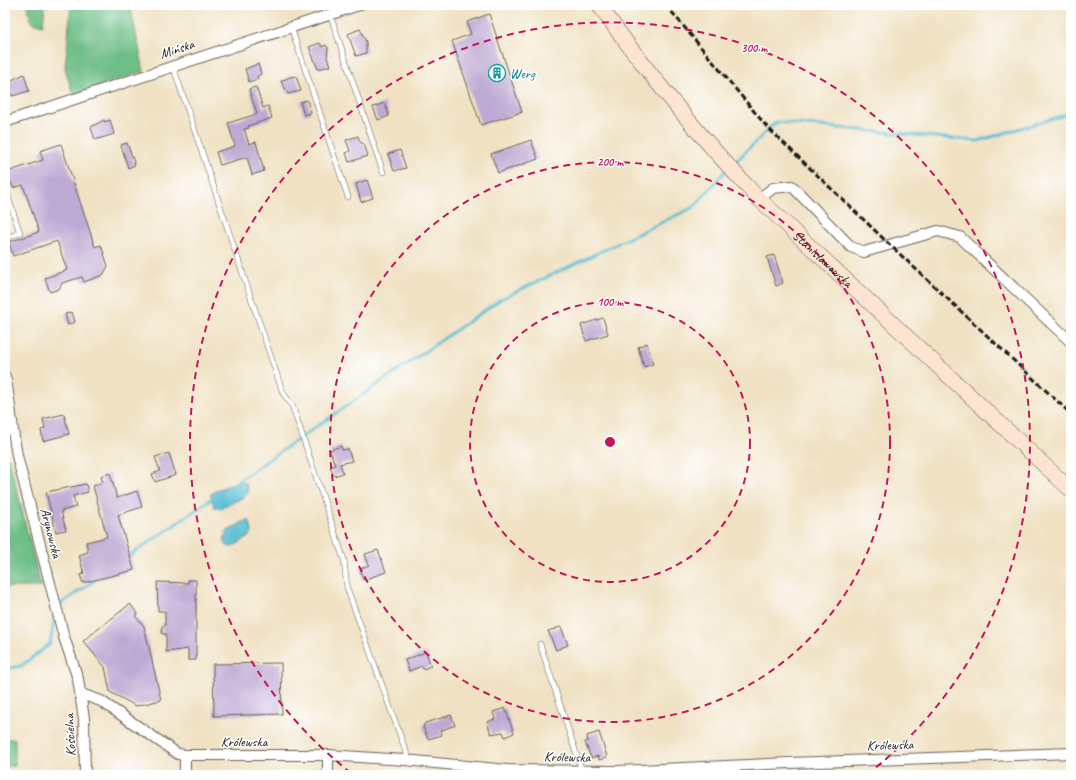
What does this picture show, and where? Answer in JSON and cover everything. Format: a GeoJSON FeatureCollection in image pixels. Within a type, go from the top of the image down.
{"type":"FeatureCollection","features":[{"type":"Feature","properties":{"kind":"street","name":"Mińska"},"geometry":{"type":"LineString","coordinates":[[5,122],[173,65],[359,5]]}},
{"type":"Feature","properties":{"kind":"street","name":"Stanisławowska"},"geometry":{"type":"LineString","coordinates":[[599,5],[641,64],[729,168],[759,199],[1071,490]]}},
{"type":"Feature","properties":{"kind":"street"},"geometry":{"type":"LineString","coordinates":[[759,199],[773,188],[792,186],[851,247],[864,252],[938,231],[960,237],[1071,342]]}},
{"type":"Feature","properties":{"kind":"street","name":"Arynowska"},"geometry":{"type":"LineString","coordinates":[[5,376],[11,402],[13,435],[18,460],[64,637],[75,669],[81,694]]}},
{"type":"Feature","properties":{"kind":"street","name":"Królewska"},"geometry":{"type":"LineString","coordinates":[[81,694],[101,701],[178,754],[185,755],[328,754],[409,760],[507,772],[618,771],[789,763],[1071,753]]}},
{"type":"Feature","properties":{"kind":"street","name":"Kościelna"},"geometry":{"type":"LineString","coordinates":[[81,694],[85,775]]}},
{"type":"Feature","properties":{"kind":"street"},"geometry":{"type":"LineString","coordinates":[[328,754],[328,775]]}},
{"type":"Feature","properties":{"kind":"street"},"geometry":{"type":"LineString","coordinates":[[185,755],[185,775]]}},
{"type":"Feature","properties":{"kind":"lane"},"geometry":{"type":"LineString","coordinates":[[330,14],[383,172]]}},
{"type":"Feature","properties":{"kind":"lane"},"geometry":{"type":"LineString","coordinates":[[292,27],[348,197]]}},
{"type":"Feature","properties":{"kind":"lane"},"geometry":{"type":"LineString","coordinates":[[173,65],[283,393],[292,405],[344,560],[347,588],[409,760]]}},
{"type":"Feature","properties":{"kind":"lane"},"geometry":{"type":"LineString","coordinates":[[5,188],[20,233],[5,238]]}},
{"type":"Feature","properties":{"kind":"lane"},"geometry":{"type":"LineString","coordinates":[[540,644],[582,771]]}},
{"type":"Feature","properties":{"kind":"green space"},"geometry":{"type":"Polygon","coordinates":[[[27,5],[45,5],[43,25],[31,22],[27,5]]]}},
{"type":"Feature","properties":{"kind":"green space"},"geometry":{"type":"Polygon","coordinates":[[[71,5],[130,5],[144,71],[73,95],[65,68],[71,5]]]}},
{"type":"Feature","properties":{"kind":"green space"},"geometry":{"type":"Polygon","coordinates":[[[5,458],[9,458],[41,587],[5,587],[5,458]]]}},
{"type":"Feature","properties":{"kind":"green space"},"geometry":{"type":"Polygon","coordinates":[[[5,739],[15,739],[15,766],[5,766],[5,739]]]}},
{"type":"Feature","properties":{"kind":"water"},"geometry":{"type":"Polygon","coordinates":[[[240,481],[246,483],[248,493],[244,497],[219,509],[215,508],[211,494],[216,490],[240,481]]]}},
{"type":"Feature","properties":{"kind":"water"},"geometry":{"type":"Polygon","coordinates":[[[246,520],[250,521],[252,532],[249,537],[232,547],[227,546],[224,542],[226,532],[246,520]]]}},
{"type":"Feature","properties":{"kind":"building"},"geometry":{"type":"Polygon","coordinates":[[[489,14],[522,112],[481,125],[452,41],[471,34],[467,22],[489,14]]]}},
{"type":"Feature","properties":{"kind":"building"},"geometry":{"type":"Polygon","coordinates":[[[360,29],[366,42],[366,53],[356,56],[348,34],[360,29]]]}},
{"type":"Feature","properties":{"kind":"building"},"geometry":{"type":"Polygon","coordinates":[[[320,43],[322,47],[326,45],[328,48],[327,57],[330,66],[318,69],[309,47],[320,43]]]}},
{"type":"Feature","properties":{"kind":"building"},"geometry":{"type":"Polygon","coordinates":[[[258,64],[261,74],[257,76],[258,79],[249,82],[245,69],[258,64]]]}},
{"type":"Feature","properties":{"kind":"building"},"geometry":{"type":"Polygon","coordinates":[[[24,74],[29,91],[12,96],[8,82],[24,74]]]}},
{"type":"Feature","properties":{"kind":"building"},"geometry":{"type":"Polygon","coordinates":[[[296,76],[301,91],[288,94],[281,81],[296,76]]]}},
{"type":"Feature","properties":{"kind":"building"},"geometry":{"type":"Polygon","coordinates":[[[256,87],[263,108],[268,106],[272,118],[248,126],[249,128],[244,129],[249,144],[256,142],[264,171],[252,175],[247,157],[220,165],[216,152],[235,146],[228,123],[257,114],[249,89],[256,87]]]}},
{"type":"Feature","properties":{"kind":"building"},"geometry":{"type":"Polygon","coordinates":[[[307,100],[311,113],[304,115],[300,102],[307,100]]]}},
{"type":"Feature","properties":{"kind":"building"},"geometry":{"type":"Polygon","coordinates":[[[385,103],[389,116],[378,120],[373,107],[385,103]]]}},
{"type":"Feature","properties":{"kind":"building"},"geometry":{"type":"Polygon","coordinates":[[[104,120],[105,122],[110,120],[114,134],[95,140],[91,127],[104,120]]]}},
{"type":"Feature","properties":{"kind":"building"},"geometry":{"type":"Polygon","coordinates":[[[358,136],[360,142],[364,144],[368,156],[349,162],[346,153],[350,151],[346,140],[358,136]]]}},
{"type":"Feature","properties":{"kind":"building"},"geometry":{"type":"Polygon","coordinates":[[[531,140],[538,159],[498,173],[491,154],[531,140]]]}},
{"type":"Feature","properties":{"kind":"building"},"geometry":{"type":"Polygon","coordinates":[[[127,143],[135,165],[128,168],[121,145],[127,143]]]}},
{"type":"Feature","properties":{"kind":"building"},"geometry":{"type":"Polygon","coordinates":[[[61,144],[95,247],[101,245],[108,266],[103,275],[84,282],[82,277],[62,283],[59,289],[50,292],[45,278],[67,270],[57,241],[13,256],[9,242],[39,232],[23,185],[13,188],[7,172],[43,160],[40,151],[61,144]]]}},
{"type":"Feature","properties":{"kind":"building"},"geometry":{"type":"Polygon","coordinates":[[[400,150],[406,168],[394,171],[388,154],[400,150]]]}},
{"type":"Feature","properties":{"kind":"building"},"geometry":{"type":"Polygon","coordinates":[[[367,180],[373,198],[361,202],[356,184],[367,180]]]}},
{"type":"Feature","properties":{"kind":"building"},"geometry":{"type":"Polygon","coordinates":[[[774,255],[783,283],[776,286],[767,257],[774,255]]]}},
{"type":"Feature","properties":{"kind":"building"},"geometry":{"type":"Polygon","coordinates":[[[72,312],[75,322],[68,325],[65,314],[72,312]]]}},
{"type":"Feature","properties":{"kind":"building"},"geometry":{"type":"Polygon","coordinates":[[[603,318],[608,334],[586,341],[581,325],[603,318]]]}},
{"type":"Feature","properties":{"kind":"building"},"geometry":{"type":"Polygon","coordinates":[[[647,343],[653,364],[644,367],[638,347],[647,343]]]}},
{"type":"Feature","properties":{"kind":"building"},"geometry":{"type":"Polygon","coordinates":[[[64,414],[69,434],[43,441],[41,430],[45,429],[43,419],[64,414]]]}},
{"type":"Feature","properties":{"kind":"building"},"geometry":{"type":"Polygon","coordinates":[[[341,446],[342,450],[348,449],[352,461],[340,464],[343,473],[334,476],[330,467],[335,465],[330,450],[341,446]]]}},
{"type":"Feature","properties":{"kind":"building"},"geometry":{"type":"Polygon","coordinates":[[[169,453],[176,475],[155,482],[152,474],[160,471],[155,457],[169,453]]]}},
{"type":"Feature","properties":{"kind":"building"},"geometry":{"type":"Polygon","coordinates":[[[110,473],[117,498],[137,491],[142,507],[118,515],[134,570],[83,583],[80,575],[84,574],[79,555],[88,552],[86,542],[107,537],[93,486],[103,483],[101,476],[110,473]]]}},
{"type":"Feature","properties":{"kind":"building"},"geometry":{"type":"Polygon","coordinates":[[[86,484],[88,492],[73,496],[76,507],[61,511],[66,530],[56,532],[46,492],[86,484]]]}},
{"type":"Feature","properties":{"kind":"building"},"geometry":{"type":"Polygon","coordinates":[[[378,550],[386,572],[363,580],[360,569],[369,565],[365,554],[378,550]]]}},
{"type":"Feature","properties":{"kind":"building"},"geometry":{"type":"Polygon","coordinates":[[[188,580],[196,580],[196,660],[188,660],[188,649],[166,652],[166,634],[162,634],[162,626],[165,626],[165,611],[158,611],[157,582],[188,583],[188,580]]]}},
{"type":"Feature","properties":{"kind":"building"},"geometry":{"type":"Polygon","coordinates":[[[130,604],[138,614],[135,616],[144,626],[161,700],[136,706],[110,692],[105,667],[83,641],[130,604]]]}},
{"type":"Feature","properties":{"kind":"building"},"geometry":{"type":"Polygon","coordinates":[[[561,627],[568,645],[556,650],[548,631],[561,627]]]}},
{"type":"Feature","properties":{"kind":"building"},"geometry":{"type":"Polygon","coordinates":[[[426,652],[431,666],[423,669],[422,666],[409,671],[405,660],[426,652]]]}},
{"type":"Feature","properties":{"kind":"building"},"geometry":{"type":"Polygon","coordinates":[[[281,663],[282,714],[214,716],[213,664],[281,663]]]}},
{"type":"Feature","properties":{"kind":"building"},"geometry":{"type":"Polygon","coordinates":[[[505,708],[514,733],[505,737],[503,732],[491,734],[487,722],[495,719],[493,712],[505,708]]]}},
{"type":"Feature","properties":{"kind":"building"},"geometry":{"type":"Polygon","coordinates":[[[451,715],[455,725],[440,731],[442,735],[428,739],[423,727],[425,723],[451,715]]]}},
{"type":"Feature","properties":{"kind":"building"},"geometry":{"type":"Polygon","coordinates":[[[599,732],[607,757],[599,760],[598,756],[591,758],[585,742],[588,741],[587,736],[599,732]]]}},
{"type":"Feature","properties":{"kind":"waterway"},"geometry":{"type":"LineString","coordinates":[[733,164],[776,122],[978,141],[1071,113]]}},
{"type":"Feature","properties":{"kind":"waterway"},"geometry":{"type":"LineString","coordinates":[[235,483],[501,299],[694,207],[726,170]]}},
{"type":"Feature","properties":{"kind":"waterway"},"geometry":{"type":"LineString","coordinates":[[128,557],[213,498]]}},
{"type":"Feature","properties":{"kind":"waterway"},"geometry":{"type":"LineString","coordinates":[[59,605],[97,579]]}},
{"type":"Feature","properties":{"kind":"waterway"},"geometry":{"type":"LineString","coordinates":[[5,669],[21,666],[50,644],[55,615]]}},
{"type":"Feature","properties":{"kind":"railway"},"geometry":{"type":"LineString","coordinates":[[666,5],[767,127],[889,244],[1071,414]]}},
{"type":"Feature","properties":{"kind":"place","name":"Werg"},"geometry":{"type":"Point","coordinates":[497,73]}}]}
